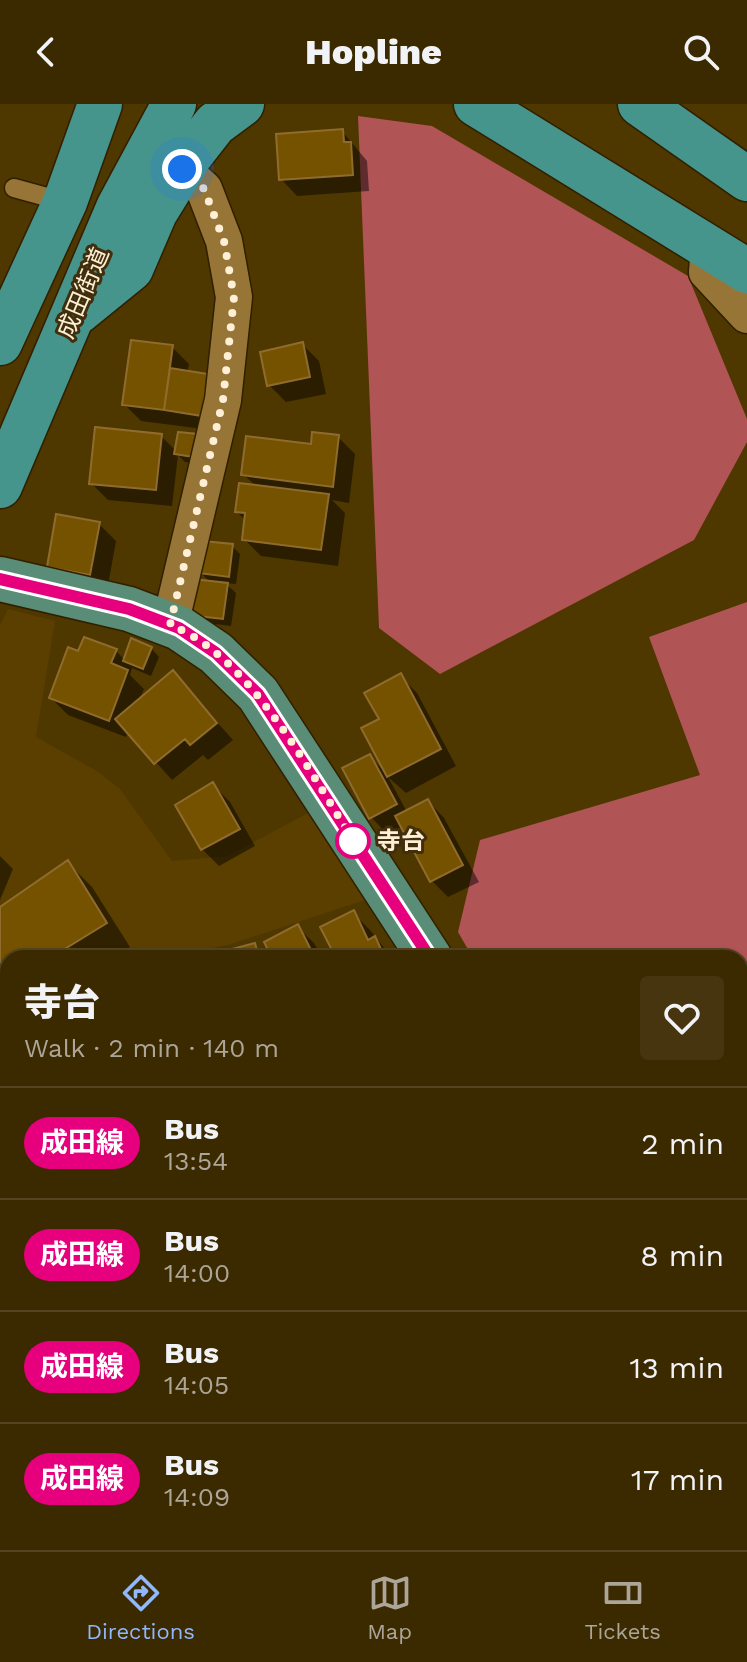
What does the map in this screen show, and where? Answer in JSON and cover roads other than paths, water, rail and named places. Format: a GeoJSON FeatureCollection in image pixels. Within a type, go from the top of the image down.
{"type":"FeatureCollection","features":[{"type":"Feature","properties":{"kind":"highway"},"geometry":{"type":"LineString","coordinates":[[0,343],[65,202],[100,104]]}},
{"type":"Feature","properties":{"kind":"highway","name":"成田街道"},"geometry":{"type":"LineString","coordinates":[[0,486],[118,208],[174,104]]}},
{"type":"Feature","properties":{"kind":"highway"},"geometry":{"type":"LineString","coordinates":[[73,316],[131,269],[155,213],[182,169],[215,124],[242,104]]}},
{"type":"Feature","properties":{"kind":"highway"},"geometry":{"type":"LineString","coordinates":[[476,104],[747,271]]}},
{"type":"Feature","properties":{"kind":"highway"},"geometry":{"type":"LineString","coordinates":[[608,104],[656,116],[747,179]]}},
{"type":"Feature","properties":{"kind":"main road"},"geometry":{"type":"LineString","coordinates":[[0,579],[129,609],[170,625],[216,653],[258,694],[425,950]]}},
{"type":"Feature","properties":{"kind":"street"},"geometry":{"type":"LineString","coordinates":[[170,625],[223,400],[234,297],[224,241],[204,189],[182,169]]}},
{"type":"Feature","properties":{"kind":"street"},"geometry":{"type":"LineString","coordinates":[[709,246],[707,272],[747,315]]}},
{"type":"Feature","properties":{"kind":"lane"},"geometry":{"type":"LineString","coordinates":[[14,188],[65,202]]}},
{"type":"Feature","properties":{"kind":"place","name":"寺台"},"geometry":{"type":"Point","coordinates":[353,841]}}]}
